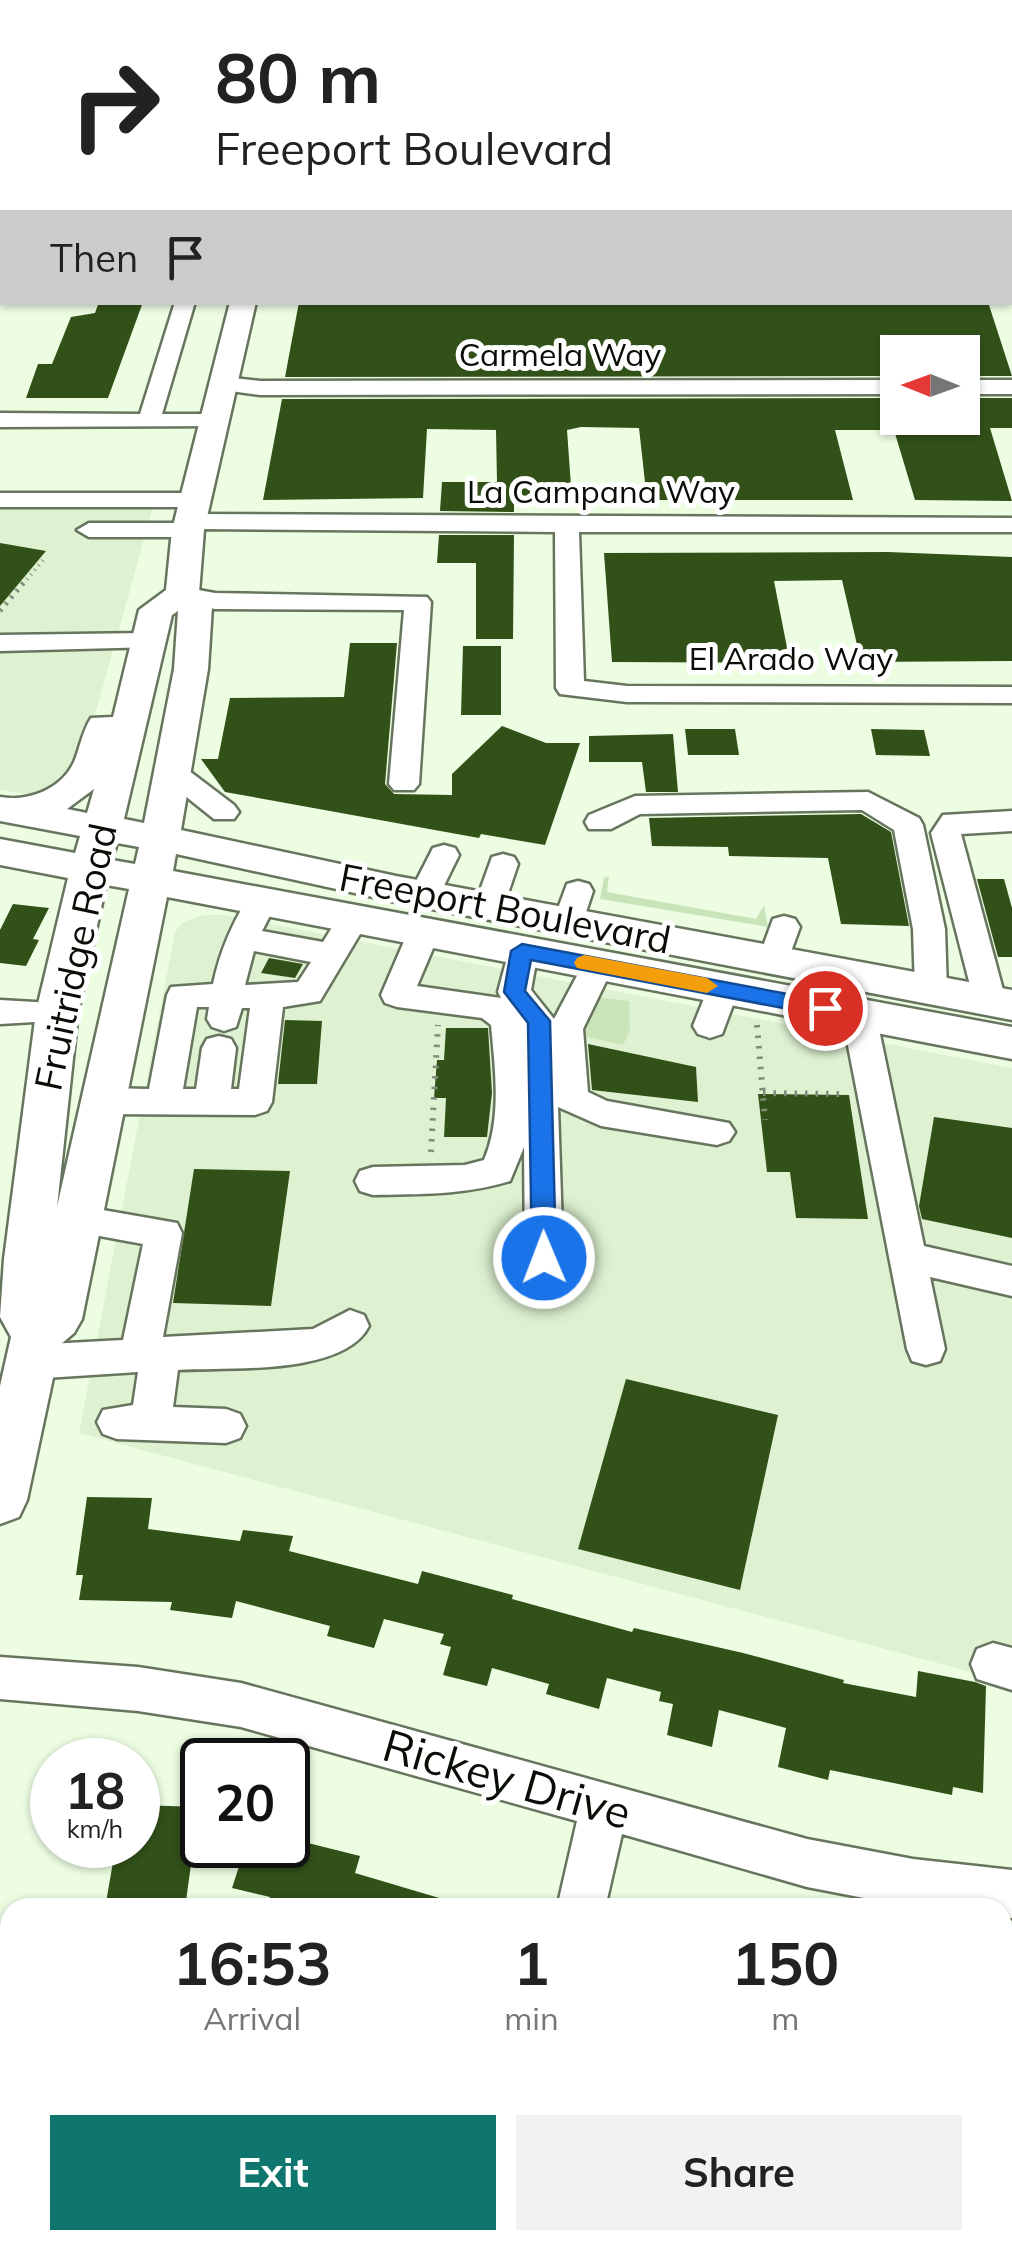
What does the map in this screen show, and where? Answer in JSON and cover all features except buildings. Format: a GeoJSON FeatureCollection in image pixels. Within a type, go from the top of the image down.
{"type":"FeatureCollection","features":[{"type":"Feature","properties":{"kind":"main road","name":"Fruitridge Road"},"geometry":{"type":"LineString","coordinates":[[182,596],[191,517],[242,305]]}},
{"type":"Feature","properties":{"kind":"main road","name":"Fruitridge Road"},"geometry":{"type":"LineString","coordinates":[[22,1342],[56,1319],[80,1220],[102,1101],[198,669],[201,632],[196,607],[182,596]]}},
{"type":"Feature","properties":{"kind":"main road","name":"Fruitridge Road"},"geometry":{"type":"LineString","coordinates":[[0,1500],[22,1342],[57,1012],[90,869],[120,764],[146,641],[156,610],[182,596]]}},
{"type":"Feature","properties":{"kind":"main road"},"geometry":{"type":"LineString","coordinates":[[8,810],[57,802],[94,765],[116,679],[146,641]]}},
{"type":"Feature","properties":{"kind":"main road","name":"Freeport Boulevard"},"geometry":{"type":"LineString","coordinates":[[8,810],[160,838],[424,914],[522,951],[598,965],[717,1007],[859,1015],[1012,1044]]}},
{"type":"Feature","properties":{"kind":"main road","name":"Freeport Boulevard"},"geometry":{"type":"LineString","coordinates":[[0,852],[353,919],[490,907],[574,906],[779,943],[931,990],[1001,1003]]}},
{"type":"Feature","properties":{"kind":"street"},"geometry":{"type":"LineString","coordinates":[[148,421],[184,305]]}},
{"type":"Feature","properties":{"kind":"street","name":"Carmela Way"},"geometry":{"type":"LineString","coordinates":[[224,384],[260,388],[880,388]]}},
{"type":"Feature","properties":{"kind":"street"},"geometry":{"type":"LineString","coordinates":[[980,388],[1012,387]]}},
{"type":"Feature","properties":{"kind":"street"},"geometry":{"type":"LineString","coordinates":[[0,420],[216,421]]}},
{"type":"Feature","properties":{"kind":"street"},"geometry":{"type":"LineString","coordinates":[[0,500],[191,517]]}},
{"type":"Feature","properties":{"kind":"street"},"geometry":{"type":"LineString","coordinates":[[89,530],[191,517]]}},
{"type":"Feature","properties":{"kind":"street","name":"La Campana Way"},"geometry":{"type":"LineString","coordinates":[[191,517],[236,524],[1012,525]]}},
{"type":"Feature","properties":{"kind":"street","name":"El Arado Way"},"geometry":{"type":"LineString","coordinates":[[566,525],[570,688],[628,694],[1012,694]]}},
{"type":"Feature","properties":{"kind":"street"},"geometry":{"type":"LineString","coordinates":[[182,596],[215,602],[418,602],[404,784]]}},
{"type":"Feature","properties":{"kind":"street"},"geometry":{"type":"LineString","coordinates":[[0,643],[146,641]]}},
{"type":"Feature","properties":{"kind":"street"},"geometry":{"type":"LineString","coordinates":[[174,773],[224,812]]}},
{"type":"Feature","properties":{"kind":"street"},"geometry":{"type":"LineString","coordinates":[[600,822],[634,805],[868,801],[908,825],[929,928],[931,990]]}},
{"type":"Feature","properties":{"kind":"street"},"geometry":{"type":"LineString","coordinates":[[1001,1003],[946,832],[954,822],[1012,822]]}},
{"type":"Feature","properties":{"kind":"street"},"geometry":{"type":"LineString","coordinates":[[373,1180],[465,1180],[497,1171],[510,1147],[512,1068],[507,1020],[491,1008],[397,995],[444,854]]}},
{"type":"Feature","properties":{"kind":"street"},"geometry":{"type":"LineString","coordinates":[[490,907],[503,864]]}},
{"type":"Feature","properties":{"kind":"street"},"geometry":{"type":"LineString","coordinates":[[212,1102],[223,1021],[242,938],[261,902]]}},
{"type":"Feature","properties":{"kind":"street"},"geometry":{"type":"LineString","coordinates":[[223,1021],[268,997],[308,993],[353,919]]}},
{"type":"Feature","properties":{"kind":"street"},"geometry":{"type":"LineString","coordinates":[[242,938],[330,956]]}},
{"type":"Feature","properties":{"kind":"street"},"geometry":{"type":"LineString","coordinates":[[522,951],[514,992],[539,1021],[544,1258]]}},
{"type":"Feature","properties":{"kind":"street"},"geometry":{"type":"LineString","coordinates":[[598,965],[566,1029],[571,1098],[601,1113],[717,1132]]}},
{"type":"Feature","properties":{"kind":"street"},"geometry":{"type":"LineString","coordinates":[[164,1102],[184,995],[223,1021]]}},
{"type":"Feature","properties":{"kind":"street"},"geometry":{"type":"LineString","coordinates":[[102,1101],[255,1102],[268,997]]}},
{"type":"Feature","properties":{"kind":"street"},"geometry":{"type":"LineString","coordinates":[[0,1012],[57,1012]]}},
{"type":"Feature","properties":{"kind":"street"},"geometry":{"type":"LineString","coordinates":[[859,1015],[926,1349]]}},
{"type":"Feature","properties":{"kind":"street"},"geometry":{"type":"LineString","coordinates":[[80,1220],[164,1233],[150,1353],[134,1423],[226,1426]]}},
{"type":"Feature","properties":{"kind":"street"},"geometry":{"type":"LineString","coordinates":[[908,1258],[1012,1281]]}},
{"type":"Feature","properties":{"kind":"street"},"geometry":{"type":"LineString","coordinates":[[22,1342],[150,1353],[320,1345],[350,1326]]}},
{"type":"Feature","properties":{"kind":"street","name":"Rickey Drive"},"geometry":{"type":"LineString","coordinates":[[0,1678],[195,1694],[808,1862],[913,1883],[1012,1894]]}},
{"type":"Feature","properties":{"kind":"street"},"geometry":{"type":"LineString","coordinates":[[583,1898],[604,1807]]}},
{"type":"Feature","properties":{"kind":"path"},"geometry":{"type":"LineString","coordinates":[[0,610],[44,559]]}},
{"type":"Feature","properties":{"kind":"path"},"geometry":{"type":"LineString","coordinates":[[430,1158],[438,1023],[446,1001]]}},
{"type":"Feature","properties":{"kind":"path"},"geometry":{"type":"LineString","coordinates":[[756,1024],[765,1120]]}},
{"type":"Feature","properties":{"kind":"path"},"geometry":{"type":"LineString","coordinates":[[763,1092],[851,1094]]}},
{"type":"Feature","properties":{"kind":"shaded area"},"geometry":{"type":"Polygon","coordinates":[[[0,500],[155,500],[81,765],[69,783],[36,795],[0,790],[0,500]]]}},
{"type":"Feature","properties":{"kind":"shaded area"},"geometry":{"type":"Polygon","coordinates":[[[609,876],[607,892],[756,919],[764,905],[768,927],[600,899],[604,878],[609,876]]]}},
{"type":"Feature","properties":{"kind":"shaded area"},"geometry":{"type":"Polygon","coordinates":[[[203,915],[224,915],[1012,1068],[1012,1683],[79,1433],[175,932],[182,923],[203,915]]]}},
{"type":"Feature","properties":{"kind":"shaded area"},"geometry":{"type":"Polygon","coordinates":[[[596,997],[629,1001],[630,1031],[623,1045],[579,1035],[596,997]]]}},
{"type":"Feature","properties":{"kind":"slow traffic"},"geometry":{"type":"LineString","coordinates":[[584,963],[707,986]]}},
{"type":"Feature","properties":{"kind":"route"},"geometry":{"type":"LineString","coordinates":[[544,1258],[539,1021],[514,992],[522,951],[825,1008]]}}]}
